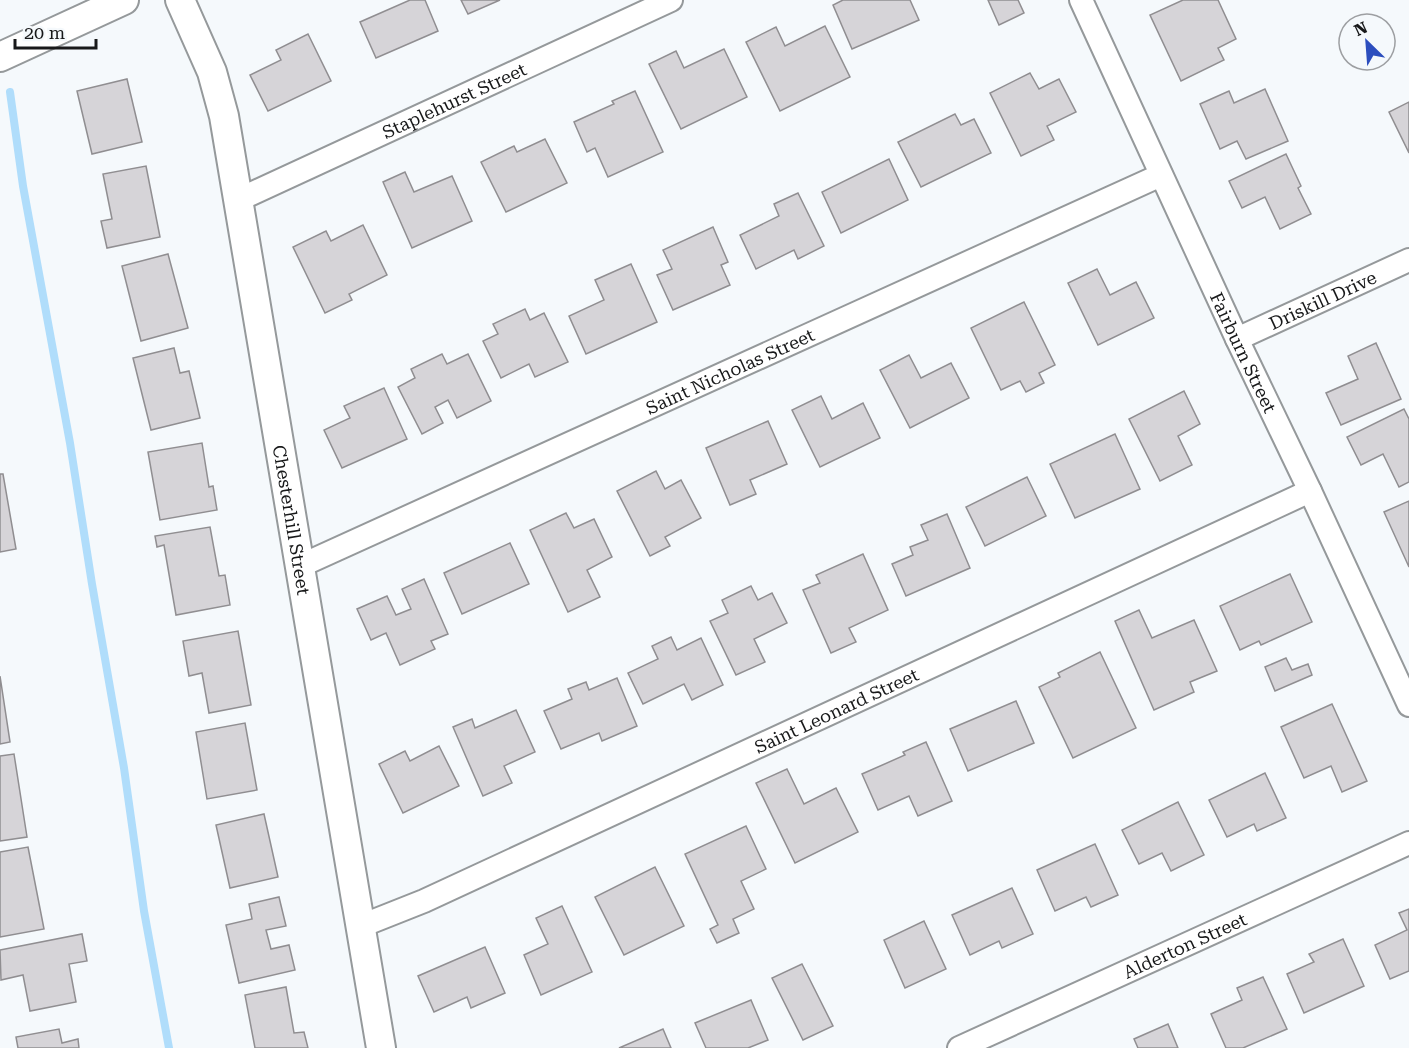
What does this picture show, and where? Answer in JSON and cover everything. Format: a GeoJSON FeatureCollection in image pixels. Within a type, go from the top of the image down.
{"type":"FeatureCollection","features":[{"type":"Feature","properties":{"kind":"street","name":"Chesterhill Street"},"geometry":{"type":"LineString","coordinates":[[180,0],[212,72],[224,116],[381,1048]]}},
{"type":"Feature","properties":{"kind":"street","name":"Staplehurst Street"},"geometry":{"type":"LineString","coordinates":[[238,200],[671,0]]}},
{"type":"Feature","properties":{"kind":"street","name":"Fairburn Street"},"geometry":{"type":"LineString","coordinates":[[1081,0],[1409,705]]}},
{"type":"Feature","properties":{"kind":"street"},"geometry":{"type":"LineString","coordinates":[[0,57],[115,2]]}},
{"type":"Feature","properties":{"kind":"street","name":"Saint Nicholas Street"},"geometry":{"type":"LineString","coordinates":[[300,566],[1161,175]]}},
{"type":"Feature","properties":{"kind":"street","name":"Driskill Drive"},"geometry":{"type":"LineString","coordinates":[[1237,339],[1409,260]]}},
{"type":"Feature","properties":{"kind":"street","name":"Saint Leonard Street"},"geometry":{"type":"LineString","coordinates":[[361,927],[424,901],[1310,491]]}},
{"type":"Feature","properties":{"kind":"street","name":"Alderton Street"},"geometry":{"type":"LineString","coordinates":[[959,1048],[1409,843]]}},
{"type":"Feature","properties":{"kind":"building"},"geometry":{"type":"Polygon","coordinates":[[[410,0],[425,0],[438,31],[376,58],[360,22],[410,0]]]}},
{"type":"Feature","properties":{"kind":"building"},"geometry":{"type":"Polygon","coordinates":[[[461,0],[500,0],[468,14],[461,0]]]}},
{"type":"Feature","properties":{"kind":"building"},"geometry":{"type":"Polygon","coordinates":[[[843,0],[910,0],[919,20],[852,49],[833,5],[843,0]]]}},
{"type":"Feature","properties":{"kind":"building"},"geometry":{"type":"Polygon","coordinates":[[[988,0],[1018,0],[1024,13],[999,25],[988,0]]]}},
{"type":"Feature","properties":{"kind":"building"},"geometry":{"type":"Polygon","coordinates":[[[1183,0],[1218,0],[1236,39],[1218,48],[1224,60],[1181,81],[1150,15],[1183,0]]]}},
{"type":"Feature","properties":{"kind":"building"},"geometry":{"type":"Polygon","coordinates":[[[825,26],[850,77],[780,111],[746,42],[776,27],[785,46],[825,26]]]}},
{"type":"Feature","properties":{"kind":"building"},"geometry":{"type":"Polygon","coordinates":[[[308,34],[331,81],[268,111],[250,75],[281,60],[276,50],[308,34]]]}},
{"type":"Feature","properties":{"kind":"building"},"geometry":{"type":"Polygon","coordinates":[[[724,49],[747,97],[681,129],[649,64],[676,51],[684,68],[724,49]]]}},
{"type":"Feature","properties":{"kind":"building"},"geometry":{"type":"Polygon","coordinates":[[[1030,73],[1039,89],[1059,79],[1076,112],[1047,126],[1054,140],[1021,156],[990,93],[1030,73]]]}},
{"type":"Feature","properties":{"kind":"building"},"geometry":{"type":"Polygon","coordinates":[[[127,79],[142,142],[92,154],[77,91],[127,79]]]}},
{"type":"Feature","properties":{"kind":"building"},"geometry":{"type":"Polygon","coordinates":[[[1265,89],[1288,141],[1246,159],[1237,141],[1220,149],[1200,104],[1229,91],[1234,103],[1265,89]]]}},
{"type":"Feature","properties":{"kind":"building"},"geometry":{"type":"Polygon","coordinates":[[[635,91],[663,152],[608,177],[595,148],[587,152],[574,122],[614,104],[612,101],[635,91]]]}},
{"type":"Feature","properties":{"kind":"building"},"geometry":{"type":"Polygon","coordinates":[[[1409,102],[1409,153],[1389,112],[1409,102]]]}},
{"type":"Feature","properties":{"kind":"building"},"geometry":{"type":"Polygon","coordinates":[[[955,114],[961,125],[974,119],[991,153],[921,187],[898,142],[955,114]]]}},
{"type":"Feature","properties":{"kind":"building"},"geometry":{"type":"Polygon","coordinates":[[[545,139],[567,183],[506,212],[481,162],[514,146],[517,152],[545,139]]]}},
{"type":"Feature","properties":{"kind":"building"},"geometry":{"type":"Polygon","coordinates":[[[1286,154],[1301,186],[1298,188],[1311,214],[1280,229],[1265,197],[1242,208],[1229,181],[1286,154]]]}},
{"type":"Feature","properties":{"kind":"building"},"geometry":{"type":"Polygon","coordinates":[[[889,159],[908,200],[841,233],[822,192],[889,159]]]}},
{"type":"Feature","properties":{"kind":"building"},"geometry":{"type":"Polygon","coordinates":[[[146,166],[160,237],[107,248],[101,221],[112,219],[103,174],[146,166]]]}},
{"type":"Feature","properties":{"kind":"building"},"geometry":{"type":"Polygon","coordinates":[[[405,172],[414,192],[452,176],[472,221],[412,248],[383,182],[405,172]]]}},
{"type":"Feature","properties":{"kind":"building"},"geometry":{"type":"Polygon","coordinates":[[[798,193],[824,246],[798,259],[794,250],[756,269],[740,235],[779,216],[774,204],[798,193]]]}},
{"type":"Feature","properties":{"kind":"building"},"geometry":{"type":"Polygon","coordinates":[[[363,225],[387,275],[349,294],[352,300],[325,313],[293,247],[326,231],[331,241],[363,225]]]}},
{"type":"Feature","properties":{"kind":"building"},"geometry":{"type":"Polygon","coordinates":[[[713,227],[728,262],[721,265],[730,285],[673,310],[657,275],[672,269],[663,250],[713,227]]]}},
{"type":"Feature","properties":{"kind":"building"},"geometry":{"type":"Polygon","coordinates":[[[168,254],[188,328],[141,341],[122,266],[168,254]]]}},
{"type":"Feature","properties":{"kind":"building"},"geometry":{"type":"Polygon","coordinates":[[[631,264],[657,322],[586,354],[569,316],[604,300],[595,280],[631,264]]]}},
{"type":"Feature","properties":{"kind":"building"},"geometry":{"type":"Polygon","coordinates":[[[1097,269],[1110,295],[1136,282],[1154,318],[1098,345],[1068,283],[1097,269]]]}},
{"type":"Feature","properties":{"kind":"building"},"geometry":{"type":"Polygon","coordinates":[[[1024,302],[1055,365],[1039,373],[1044,383],[1026,392],[1020,381],[1001,390],[971,328],[1024,302]]]}},
{"type":"Feature","properties":{"kind":"building"},"geometry":{"type":"Polygon","coordinates":[[[525,309],[530,320],[544,313],[568,362],[535,377],[529,364],[501,378],[483,341],[498,334],[493,324],[525,309]]]}},
{"type":"Feature","properties":{"kind":"building"},"geometry":{"type":"Polygon","coordinates":[[[1376,343],[1401,399],[1341,425],[1326,393],[1358,379],[1348,356],[1376,343]]]}},
{"type":"Feature","properties":{"kind":"building"},"geometry":{"type":"Polygon","coordinates":[[[174,348],[180,373],[189,371],[200,418],[151,430],[133,358],[174,348]]]}},
{"type":"Feature","properties":{"kind":"building"},"geometry":{"type":"Polygon","coordinates":[[[442,354],[447,364],[468,354],[491,401],[457,418],[448,400],[435,407],[443,423],[422,434],[398,387],[415,378],[411,369],[442,354]]]}},
{"type":"Feature","properties":{"kind":"building"},"geometry":{"type":"Polygon","coordinates":[[[909,355],[921,378],[951,363],[969,398],[910,428],[880,370],[909,355]]]}},
{"type":"Feature","properties":{"kind":"building"},"geometry":{"type":"Polygon","coordinates":[[[384,388],[407,439],[342,468],[324,430],[350,418],[344,406],[384,388]]]}},
{"type":"Feature","properties":{"kind":"building"},"geometry":{"type":"Polygon","coordinates":[[[1184,391],[1200,424],[1178,436],[1192,465],[1160,481],[1129,419],[1184,391]]]}},
{"type":"Feature","properties":{"kind":"building"},"geometry":{"type":"Polygon","coordinates":[[[821,396],[832,419],[863,403],[880,438],[820,467],[792,410],[821,396]]]}},
{"type":"Feature","properties":{"kind":"building"},"geometry":{"type":"Polygon","coordinates":[[[1404,409],[1409,419],[1409,482],[1399,487],[1383,454],[1361,465],[1347,437],[1404,409]]]}},
{"type":"Feature","properties":{"kind":"building"},"geometry":{"type":"Polygon","coordinates":[[[768,421],[787,464],[750,480],[756,494],[730,505],[706,448],[768,421]]]}},
{"type":"Feature","properties":{"kind":"building"},"geometry":{"type":"Polygon","coordinates":[[[1115,434],[1140,489],[1075,518],[1050,464],[1115,434]]]}},
{"type":"Feature","properties":{"kind":"building"},"geometry":{"type":"Polygon","coordinates":[[[202,443],[209,487],[213,486],[217,510],[160,520],[148,452],[202,443]]]}},
{"type":"Feature","properties":{"kind":"building"},"geometry":{"type":"Polygon","coordinates":[[[656,471],[665,489],[681,480],[701,518],[665,537],[670,546],[650,556],[617,491],[656,471]]]}},
{"type":"Feature","properties":{"kind":"building"},"geometry":{"type":"Polygon","coordinates":[[[0,474],[3,474],[16,549],[0,552],[0,474]]]}},
{"type":"Feature","properties":{"kind":"building"},"geometry":{"type":"Polygon","coordinates":[[[1027,477],[1046,516],[985,546],[966,507],[1027,477]]]}},
{"type":"Feature","properties":{"kind":"building"},"geometry":{"type":"Polygon","coordinates":[[[1409,501],[1409,567],[1384,512],[1409,501]]]}},
{"type":"Feature","properties":{"kind":"building"},"geometry":{"type":"Polygon","coordinates":[[[566,513],[574,528],[594,519],[612,557],[587,570],[600,597],[568,612],[530,530],[566,513]]]}},
{"type":"Feature","properties":{"kind":"building"},"geometry":{"type":"Polygon","coordinates":[[[947,514],[970,568],[906,596],[892,564],[913,555],[910,547],[928,540],[921,525],[947,514]]]}},
{"type":"Feature","properties":{"kind":"building"},"geometry":{"type":"Polygon","coordinates":[[[210,527],[219,576],[225,575],[230,605],[176,615],[164,545],[157,547],[155,536],[210,527]]]}},
{"type":"Feature","properties":{"kind":"building"},"geometry":{"type":"Polygon","coordinates":[[[510,543],[529,584],[462,614],[444,573],[510,543]]]}},
{"type":"Feature","properties":{"kind":"building"},"geometry":{"type":"Polygon","coordinates":[[[863,554],[888,610],[849,628],[856,642],[831,653],[803,590],[820,583],[816,575],[863,554]]]}},
{"type":"Feature","properties":{"kind":"building"},"geometry":{"type":"Polygon","coordinates":[[[1290,574],[1312,622],[1261,645],[1259,641],[1240,650],[1220,606],[1290,574]]]}},
{"type":"Feature","properties":{"kind":"building"},"geometry":{"type":"Polygon","coordinates":[[[424,579],[448,634],[431,641],[435,649],[400,665],[386,633],[371,640],[357,609],[387,596],[396,615],[411,609],[402,589],[424,579]]]}},
{"type":"Feature","properties":{"kind":"building"},"geometry":{"type":"Polygon","coordinates":[[[751,586],[758,600],[772,593],[787,623],[754,639],[765,662],[736,675],[710,621],[728,613],[722,600],[751,586]]]}},
{"type":"Feature","properties":{"kind":"building"},"geometry":{"type":"Polygon","coordinates":[[[1139,610],[1152,638],[1194,620],[1217,671],[1190,682],[1194,692],[1154,710],[1115,621],[1139,610]]]}},
{"type":"Feature","properties":{"kind":"building"},"geometry":{"type":"Polygon","coordinates":[[[238,631],[251,705],[209,713],[202,673],[189,676],[183,641],[238,631]]]}},
{"type":"Feature","properties":{"kind":"building"},"geometry":{"type":"Polygon","coordinates":[[[671,637],[677,650],[701,638],[723,685],[692,700],[684,684],[643,704],[628,673],[658,659],[652,646],[671,637]]]}},
{"type":"Feature","properties":{"kind":"building"},"geometry":{"type":"Polygon","coordinates":[[[1100,652],[1136,728],[1073,758],[1039,687],[1060,677],[1058,673],[1100,652]]]}},
{"type":"Feature","properties":{"kind":"building"},"geometry":{"type":"Polygon","coordinates":[[[1286,658],[1292,670],[1308,664],[1312,675],[1275,691],[1265,667],[1286,658]]]}},
{"type":"Feature","properties":{"kind":"building"},"geometry":{"type":"Polygon","coordinates":[[[0,676],[10,742],[0,744],[0,676]]]}},
{"type":"Feature","properties":{"kind":"building"},"geometry":{"type":"Polygon","coordinates":[[[617,678],[637,726],[602,741],[599,733],[561,749],[544,711],[572,699],[568,689],[586,682],[589,690],[617,678]]]}},
{"type":"Feature","properties":{"kind":"building"},"geometry":{"type":"Polygon","coordinates":[[[1016,701],[1034,743],[968,771],[950,729],[1016,701]]]}},
{"type":"Feature","properties":{"kind":"building"},"geometry":{"type":"Polygon","coordinates":[[[1332,704],[1367,781],[1342,792],[1331,766],[1304,778],[1281,727],[1332,704]]]}},
{"type":"Feature","properties":{"kind":"building"},"geometry":{"type":"Polygon","coordinates":[[[516,710],[535,752],[504,766],[512,783],[483,796],[453,727],[472,719],[475,728],[516,710]]]}},
{"type":"Feature","properties":{"kind":"building"},"geometry":{"type":"Polygon","coordinates":[[[245,723],[257,790],[207,799],[196,732],[245,723]]]}},
{"type":"Feature","properties":{"kind":"building"},"geometry":{"type":"Polygon","coordinates":[[[926,742],[952,801],[918,816],[909,796],[878,810],[862,774],[905,755],[903,752],[926,742]]]}},
{"type":"Feature","properties":{"kind":"building"},"geometry":{"type":"Polygon","coordinates":[[[439,746],[459,786],[403,813],[379,764],[405,751],[410,761],[439,746]]]}},
{"type":"Feature","properties":{"kind":"building"},"geometry":{"type":"Polygon","coordinates":[[[14,754],[27,837],[0,841],[0,756],[14,754]]]}},
{"type":"Feature","properties":{"kind":"building"},"geometry":{"type":"Polygon","coordinates":[[[787,769],[804,804],[836,788],[858,832],[795,863],[756,783],[787,769]]]}},
{"type":"Feature","properties":{"kind":"building"},"geometry":{"type":"Polygon","coordinates":[[[1265,773],[1286,818],[1257,831],[1254,824],[1227,837],[1209,800],[1265,773]]]}},
{"type":"Feature","properties":{"kind":"building"},"geometry":{"type":"Polygon","coordinates":[[[1178,802],[1204,855],[1171,871],[1162,853],[1139,864],[1122,830],[1178,802]]]}},
{"type":"Feature","properties":{"kind":"building"},"geometry":{"type":"Polygon","coordinates":[[[264,814],[278,877],[230,888],[216,825],[264,814]]]}},
{"type":"Feature","properties":{"kind":"building"},"geometry":{"type":"Polygon","coordinates":[[[746,826],[766,869],[741,881],[754,909],[733,919],[739,933],[717,943],[710,929],[718,925],[685,854],[746,826]]]}},
{"type":"Feature","properties":{"kind":"building"},"geometry":{"type":"Polygon","coordinates":[[[1095,844],[1118,895],[1091,907],[1086,897],[1055,911],[1037,870],[1095,844]]]}},
{"type":"Feature","properties":{"kind":"building"},"geometry":{"type":"Polygon","coordinates":[[[28,847],[44,929],[0,937],[0,852],[28,847]]]}},
{"type":"Feature","properties":{"kind":"building"},"geometry":{"type":"Polygon","coordinates":[[[655,867],[684,926],[624,955],[595,897],[655,867]]]}},
{"type":"Feature","properties":{"kind":"building"},"geometry":{"type":"Polygon","coordinates":[[[1012,888],[1033,934],[1002,948],[999,941],[970,955],[952,915],[1012,888]]]}},
{"type":"Feature","properties":{"kind":"building"},"geometry":{"type":"Polygon","coordinates":[[[279,897],[286,926],[266,930],[271,949],[289,945],[295,970],[239,983],[226,925],[252,919],[249,904],[279,897]]]}},
{"type":"Feature","properties":{"kind":"building"},"geometry":{"type":"Polygon","coordinates":[[[562,906],[592,972],[541,995],[524,955],[548,944],[536,918],[562,906]]]}},
{"type":"Feature","properties":{"kind":"building"},"geometry":{"type":"Polygon","coordinates":[[[1409,909],[1409,971],[1390,979],[1375,945],[1407,930],[1399,913],[1409,909]]]}},
{"type":"Feature","properties":{"kind":"building"},"geometry":{"type":"Polygon","coordinates":[[[924,921],[946,969],[905,988],[884,940],[924,921]]]}},
{"type":"Feature","properties":{"kind":"building"},"geometry":{"type":"Polygon","coordinates":[[[82,934],[87,961],[69,964],[76,1002],[30,1011],[23,975],[1,980],[0,950],[82,934]]]}},
{"type":"Feature","properties":{"kind":"building"},"geometry":{"type":"Polygon","coordinates":[[[1343,939],[1364,986],[1304,1013],[1287,974],[1314,962],[1309,954],[1343,939]]]}},
{"type":"Feature","properties":{"kind":"building"},"geometry":{"type":"Polygon","coordinates":[[[485,947],[505,993],[471,1008],[467,997],[434,1012],[418,976],[485,947]]]}},
{"type":"Feature","properties":{"kind":"building"},"geometry":{"type":"Polygon","coordinates":[[[802,964],[833,1026],[803,1040],[772,978],[802,964]]]}},
{"type":"Feature","properties":{"kind":"building"},"geometry":{"type":"Polygon","coordinates":[[[1263,977],[1287,1029],[1243,1048],[1226,1048],[1211,1014],[1242,1000],[1237,988],[1263,977]]]}},
{"type":"Feature","properties":{"kind":"building"},"geometry":{"type":"Polygon","coordinates":[[[286,987],[294,1033],[304,1032],[308,1048],[255,1048],[245,995],[286,987]]]}},
{"type":"Feature","properties":{"kind":"building"},"geometry":{"type":"Polygon","coordinates":[[[751,1000],[768,1040],[748,1048],[706,1048],[695,1023],[751,1000]]]}},
{"type":"Feature","properties":{"kind":"building"},"geometry":{"type":"Polygon","coordinates":[[[1168,1024],[1178,1048],[1138,1048],[1134,1039],[1168,1024]]]}},
{"type":"Feature","properties":{"kind":"building"},"geometry":{"type":"Polygon","coordinates":[[[59,1029],[62,1043],[78,1039],[79,1048],[18,1048],[16,1037],[59,1029]]]}},
{"type":"Feature","properties":{"kind":"building"},"geometry":{"type":"Polygon","coordinates":[[[663,1029],[671,1048],[619,1048],[663,1029]]]}},
{"type":"Feature","properties":{"kind":"waterway"},"geometry":{"type":"LineString","coordinates":[[10,92],[23,186],[70,443],[124,768],[144,911],[169,1048]]}}]}
